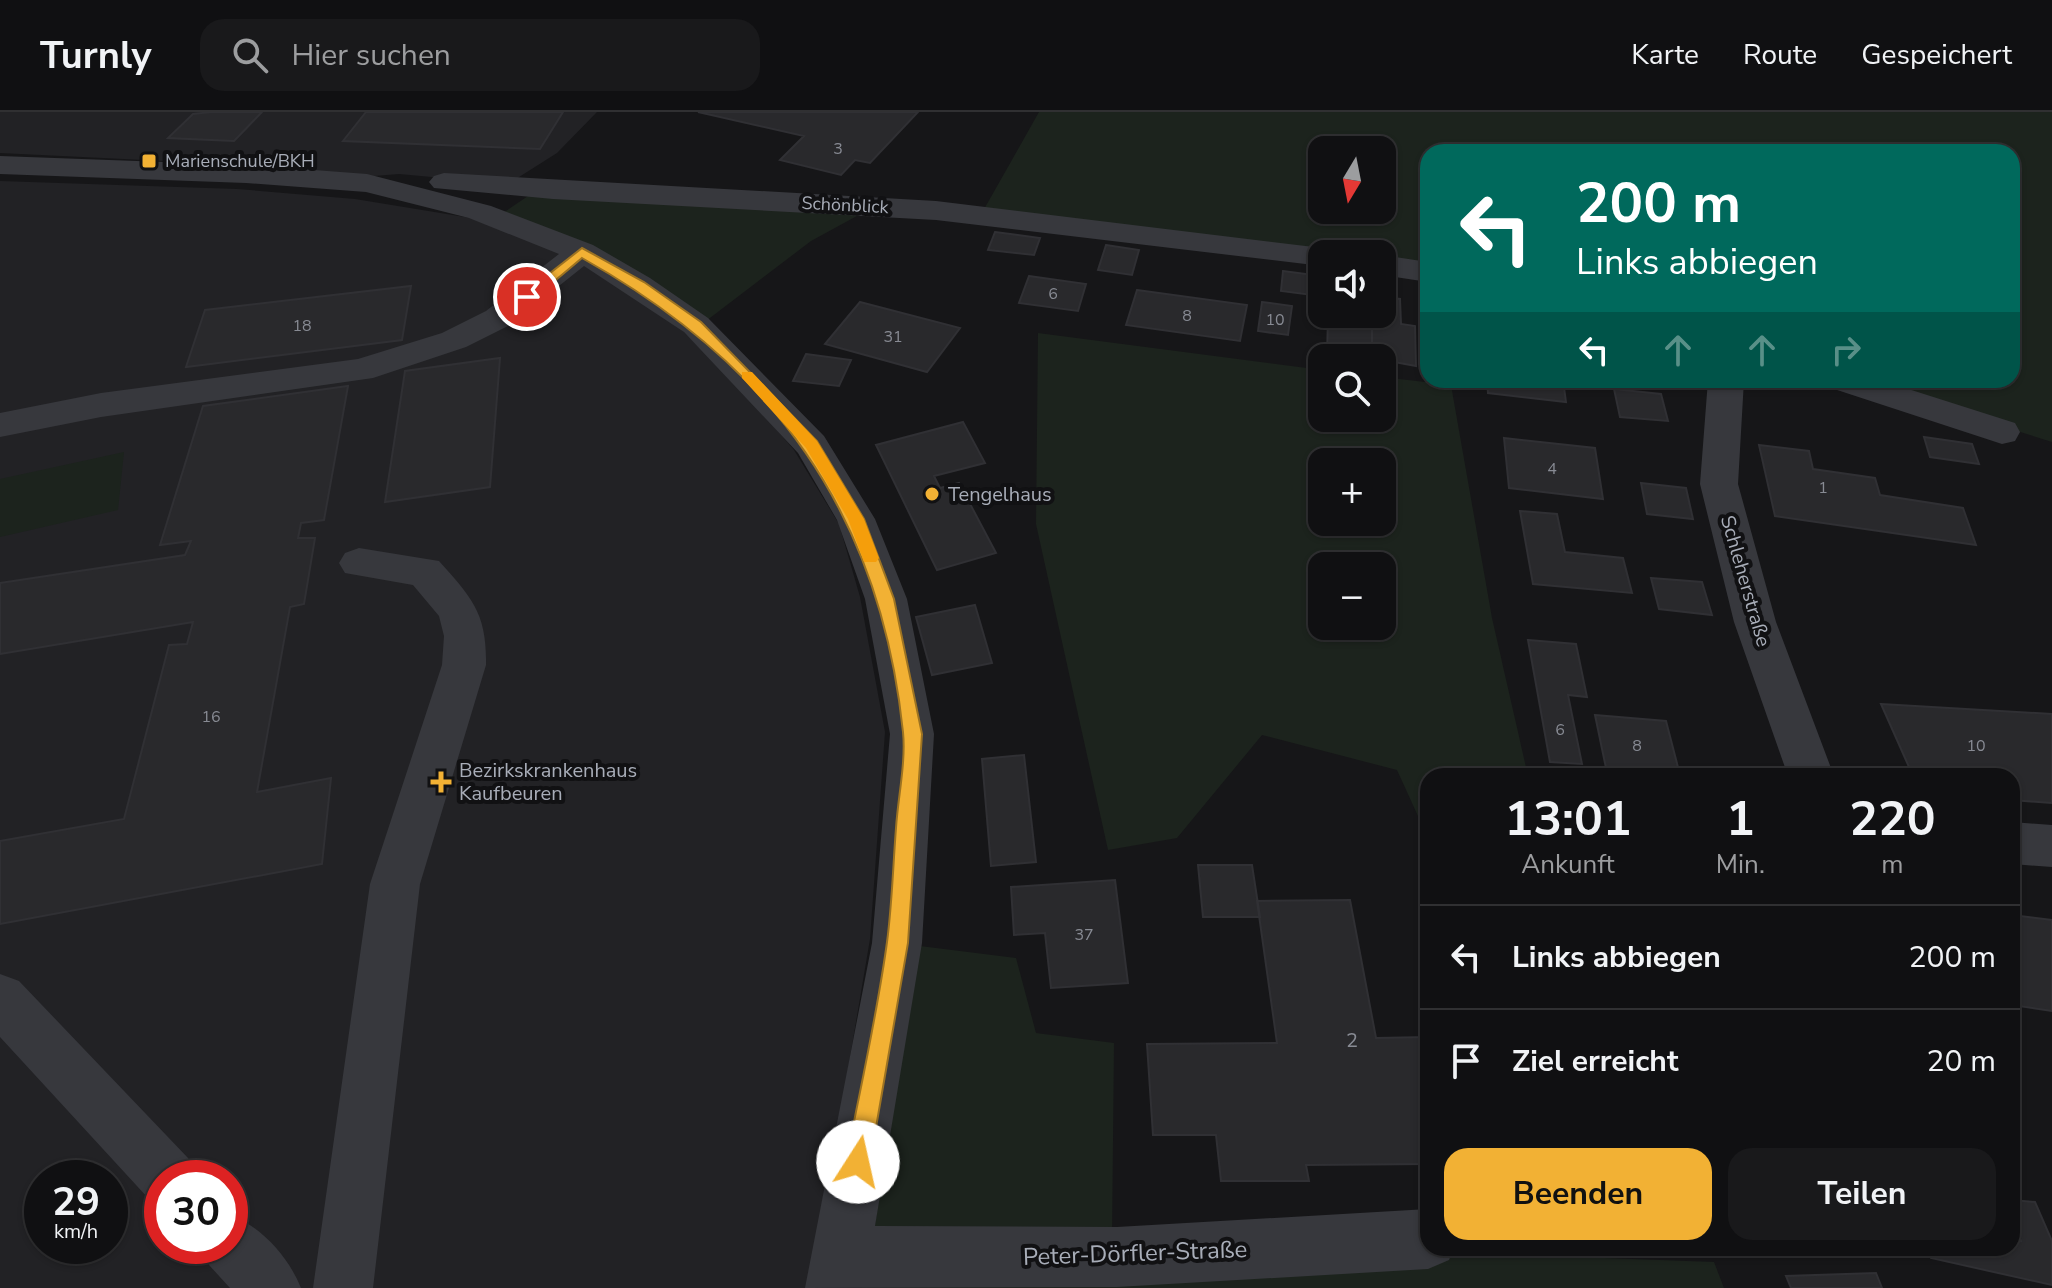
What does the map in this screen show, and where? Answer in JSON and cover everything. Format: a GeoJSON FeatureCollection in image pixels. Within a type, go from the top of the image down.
{"type":"FeatureCollection","features":[{"type":"Feature","properties":{"kind":"street"},"geometry":{"type":"LineString","coordinates":[[0,165],[246,174],[367,183],[480,212],[582,252],[639,285],[696,325],[811,445],[856,519],[886,599],[912,734],[897,943],[838,1272]]}},
{"type":"Feature","properties":{"kind":"street","name":"Schönblick"},"geometry":{"type":"LineString","coordinates":[[367,183],[397,178],[596,194],[879,206],[1096,225],[1308,255]]}},
{"type":"Feature","properties":{"kind":"street"},"geometry":{"type":"LineString","coordinates":[[0,425],[101,405],[361,370],[454,340],[498,318],[582,252]]}},
{"type":"Feature","properties":{"kind":"street"},"geometry":{"type":"LineString","coordinates":[[1396,267],[1420,271]]}},
{"type":"Feature","properties":{"kind":"street","name":"Schleherstraße"},"geometry":{"type":"LineString","coordinates":[[1725,388],[1719,484],[1755,622],[1808,768]]}},
{"type":"Feature","properties":{"kind":"street"},"geometry":{"type":"LineString","coordinates":[[1867,388],[2002,432]]}},
{"type":"Feature","properties":{"kind":"street"},"geometry":{"type":"LineString","coordinates":[[343,1288],[395,884],[415,811],[454,703],[464,665],[465,636],[458,610],[425,572],[359,563]]}},
{"type":"Feature","properties":{"kind":"street"},"geometry":{"type":"LineString","coordinates":[[2020,844],[2052,846]]}},
{"type":"Feature","properties":{"kind":"street"},"geometry":{"type":"LineString","coordinates":[[0,999],[151,1160]]}},
{"type":"Feature","properties":{"kind":"street","name":"Peter-Dörfler-Straße"},"geometry":{"type":"LineString","coordinates":[[838,1272],[1420,1239]]}},
{"type":"Feature","properties":{"kind":"street"},"geometry":{"type":"LineString","coordinates":[[248,1263],[271,1288]]}},
{"type":"Feature","properties":{"kind":"shaded area"},"geometry":{"type":"Polygon","coordinates":[[[0,112],[597,112],[557,153],[508,184],[399,174],[374,176],[247,165],[0,153],[0,112]]]}},
{"type":"Feature","properties":{"kind":"shaded area"},"geometry":{"type":"Polygon","coordinates":[[[1039,112],[2052,112],[2052,442],[1880,388],[2020,388],[2020,144],[1420,144],[1420,268],[1396,264],[1396,240],[1308,240],[1308,252],[983,211],[1039,112]]]}},
{"type":"Feature","properties":{"kind":"shaded area","name":"Bezirkskrankenhaus Kaufbeuren"},"geometry":{"type":"Polygon","coordinates":[[[0,181],[237,189],[355,199],[471,218],[559,252],[627,288],[683,331],[741,388],[794,450],[839,524],[860,597],[885,732],[870,939],[811,1288],[0,1288],[0,181]]]}},
{"type":"Feature","properties":{"kind":"shaded area"},"geometry":{"type":"Polygon","coordinates":[[[531,194],[866,211],[811,241],[706,321],[503,213],[531,194]]]}},
{"type":"Feature","properties":{"kind":"shaded area"},"geometry":{"type":"Polygon","coordinates":[[[1038,333],[1308,368],[1308,432],[1396,432],[1396,379],[1420,381],[1420,388],[1452,388],[1492,618],[1526,768],[1420,768],[1420,820],[1397,770],[1262,735],[1177,838],[1108,850],[1036,524],[1038,333]]]}},
{"type":"Feature","properties":{"kind":"shaded area"},"geometry":{"type":"Polygon","coordinates":[[[124,452],[118,510],[0,537],[0,479],[124,452]]]}},
{"type":"Feature","properties":{"kind":"shaded area"},"geometry":{"type":"Polygon","coordinates":[[[920,946],[1016,958],[1036,1033],[1114,1043],[1112,1239],[873,1237],[920,946]]]}},
{"type":"Feature","properties":{"kind":"shaded area"},"geometry":{"type":"Polygon","coordinates":[[[1465,1256],[1549,1256],[1714,1262],[1724,1288],[862,1288],[863,1281],[1117,1280],[1465,1256]]]}},
{"type":"Feature","properties":{"kind":"building"},"geometry":{"type":"Polygon","coordinates":[[[262,112],[234,141],[168,138],[193,114],[262,112]]]}},
{"type":"Feature","properties":{"kind":"building"},"geometry":{"type":"Polygon","coordinates":[[[366,112],[563,112],[540,149],[343,141],[366,112]]]}},
{"type":"Feature","properties":{"kind":"building"},"geometry":{"type":"Polygon","coordinates":[[[698,112],[918,112],[870,163],[855,160],[841,175],[780,160],[804,136],[698,112]]]}},
{"type":"Feature","properties":{"kind":"building"},"geometry":{"type":"Polygon","coordinates":[[[995,232],[1040,238],[1034,255],[988,250],[995,232]]]}},
{"type":"Feature","properties":{"kind":"building"},"geometry":{"type":"Polygon","coordinates":[[[1106,245],[1139,250],[1132,275],[1098,270],[1106,245]]]}},
{"type":"Feature","properties":{"kind":"building"},"geometry":{"type":"Polygon","coordinates":[[[1283,271],[1308,274],[1308,294],[1281,291],[1283,271]]]}},
{"type":"Feature","properties":{"kind":"building"},"geometry":{"type":"Polygon","coordinates":[[[1029,276],[1086,284],[1078,311],[1019,303],[1029,276]]]}},
{"type":"Feature","properties":{"kind":"building"},"geometry":{"type":"Polygon","coordinates":[[[411,286],[402,340],[186,367],[205,310],[411,286]]]}},
{"type":"Feature","properties":{"kind":"building"},"geometry":{"type":"Polygon","coordinates":[[[1137,290],[1247,305],[1240,341],[1126,325],[1137,290]]]}},
{"type":"Feature","properties":{"kind":"building"},"geometry":{"type":"Polygon","coordinates":[[[1396,299],[1400,299],[1401,324],[1415,326],[1416,366],[1396,362],[1396,344],[1372,344],[1372,328],[1396,328],[1396,299]]]}},
{"type":"Feature","properties":{"kind":"building"},"geometry":{"type":"Polygon","coordinates":[[[860,302],[960,328],[927,372],[825,344],[860,302]]]}},
{"type":"Feature","properties":{"kind":"building"},"geometry":{"type":"Polygon","coordinates":[[[1262,302],[1292,306],[1288,335],[1258,331],[1262,302]]]}},
{"type":"Feature","properties":{"kind":"building"},"geometry":{"type":"Polygon","coordinates":[[[1328,328],[1372,328],[1372,344],[1327,344],[1328,328]]]}},
{"type":"Feature","properties":{"kind":"building"},"geometry":{"type":"Polygon","coordinates":[[[806,354],[851,360],[839,386],[793,381],[806,354]]]}},
{"type":"Feature","properties":{"kind":"building"},"geometry":{"type":"Polygon","coordinates":[[[500,358],[490,487],[385,502],[405,371],[500,358]]]}},
{"type":"Feature","properties":{"kind":"building"},"geometry":{"type":"Polygon","coordinates":[[[348,386],[324,520],[301,523],[298,538],[315,538],[304,604],[290,607],[257,792],[331,778],[322,864],[0,924],[0,841],[124,819],[169,645],[187,644],[193,622],[0,654],[0,583],[185,555],[191,541],[160,545],[203,406],[348,386]]]}},
{"type":"Feature","properties":{"kind":"building"},"geometry":{"type":"Polygon","coordinates":[[[1488,388],[1564,388],[1566,402],[1488,393],[1488,388]]]}},
{"type":"Feature","properties":{"kind":"building"},"geometry":{"type":"Polygon","coordinates":[[[1614,389],[1661,394],[1668,421],[1620,417],[1614,389]]]}},
{"type":"Feature","properties":{"kind":"building","name":"Tengelhaus"},"geometry":{"type":"Polygon","coordinates":[[[963,422],[985,463],[934,476],[940,488],[959,483],[996,553],[937,570],[876,445],[963,422]]]}},
{"type":"Feature","properties":{"kind":"building"},"geometry":{"type":"Polygon","coordinates":[[[1924,437],[1972,444],[1979,464],[1930,457],[1924,437]]]}},
{"type":"Feature","properties":{"kind":"building"},"geometry":{"type":"Polygon","coordinates":[[[1504,438],[1595,448],[1603,499],[1509,488],[1504,438]]]}},
{"type":"Feature","properties":{"kind":"building"},"geometry":{"type":"Polygon","coordinates":[[[1759,445],[1809,451],[1813,469],[1875,478],[1880,495],[1963,508],[1976,545],[1775,516],[1759,445]]]}},
{"type":"Feature","properties":{"kind":"building"},"geometry":{"type":"Polygon","coordinates":[[[1641,483],[1686,488],[1693,519],[1647,514],[1641,483]]]}},
{"type":"Feature","properties":{"kind":"building"},"geometry":{"type":"Polygon","coordinates":[[[1520,511],[1557,514],[1565,552],[1623,558],[1632,593],[1533,584],[1520,511]]]}},
{"type":"Feature","properties":{"kind":"building"},"geometry":{"type":"Polygon","coordinates":[[[1651,578],[1702,582],[1712,615],[1659,609],[1651,578]]]}},
{"type":"Feature","properties":{"kind":"building"},"geometry":{"type":"Polygon","coordinates":[[[975,605],[992,663],[932,675],[916,617],[975,605]]]}},
{"type":"Feature","properties":{"kind":"building"},"geometry":{"type":"Polygon","coordinates":[[[1528,640],[1576,644],[1587,697],[1568,695],[1582,764],[1550,762],[1528,640]]]}},
{"type":"Feature","properties":{"kind":"building"},"geometry":{"type":"Polygon","coordinates":[[[1881,704],[2052,714],[2052,803],[2020,801],[2020,768],[1909,768],[1881,704]]]}},
{"type":"Feature","properties":{"kind":"building"},"geometry":{"type":"Polygon","coordinates":[[[1595,715],[1666,721],[1678,768],[1606,768],[1595,715]]]}},
{"type":"Feature","properties":{"kind":"building"},"geometry":{"type":"Polygon","coordinates":[[[1024,755],[1036,862],[991,866],[982,759],[1024,755]]]}},
{"type":"Feature","properties":{"kind":"building"},"geometry":{"type":"Polygon","coordinates":[[[1198,865],[1252,865],[1260,917],[1203,917],[1198,865]]]}},
{"type":"Feature","properties":{"kind":"building"},"geometry":{"type":"Polygon","coordinates":[[[1115,880],[1128,983],[1051,988],[1045,933],[1014,935],[1011,887],[1115,880]]]}},
{"type":"Feature","properties":{"kind":"building"},"geometry":{"type":"Polygon","coordinates":[[[1350,900],[1376,1038],[1420,1037],[1420,1164],[1306,1165],[1309,1181],[1221,1181],[1216,1135],[1153,1135],[1147,1044],[1277,1043],[1257,901],[1350,900]]]}},
{"type":"Feature","properties":{"kind":"building"},"geometry":{"type":"Polygon","coordinates":[[[2020,916],[2052,920],[2052,1011],[2020,1006],[2020,916]]]}},
{"type":"Feature","properties":{"kind":"building"},"geometry":{"type":"Polygon","coordinates":[[[2020,1201],[2035,1202],[2052,1241],[2052,1285],[1930,1256],[2020,1256],[2020,1201]]]}},
{"type":"Feature","properties":{"kind":"building"},"geometry":{"type":"Polygon","coordinates":[[[1876,1273],[1882,1288],[1791,1288],[1786,1276],[1876,1273]]]}},
{"type":"Feature","properties":{"kind":"slow traffic"},"geometry":{"type":"LineString","coordinates":[[747,375],[811,445],[856,519],[870,558]]}},
{"type":"Feature","properties":{"kind":"place","name":"Marienschule/BKH"},"geometry":{"type":"Point","coordinates":[149,161]}},
{"type":"Feature","properties":{"kind":"place","name":"Tengelhaus"},"geometry":{"type":"Point","coordinates":[932,494]}},
{"type":"Feature","properties":{"kind":"place","name":"Bezirkskrankenhaus Kaufbeuren"},"geometry":{"type":"Point","coordinates":[441,782]}},
{"type":"Feature","properties":{"kind":"route"},"geometry":{"type":"LineString","coordinates":[[527,297],[582,252],[639,285],[696,325],[753,381],[811,445],[856,519],[886,599],[912,734],[897,943],[858,1162]]}}]}
